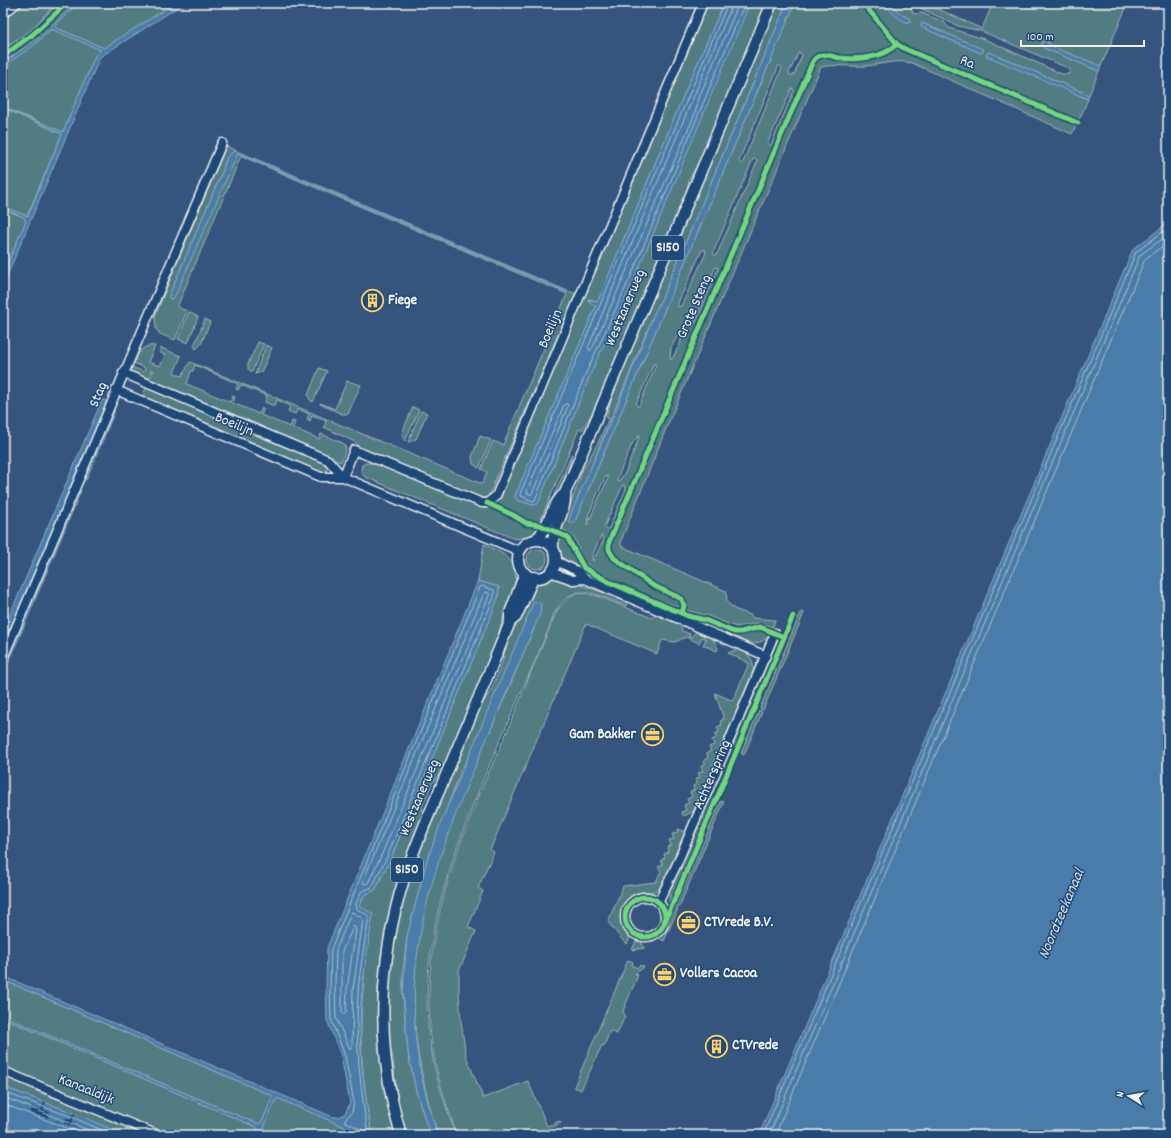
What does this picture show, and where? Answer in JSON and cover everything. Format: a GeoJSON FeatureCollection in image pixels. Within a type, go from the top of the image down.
{"type":"FeatureCollection","features":[{"type":"Feature","properties":{"kind":"main road","name":"Westzanerweg"},"geometry":{"type":"LineString","coordinates":[[535,540],[542,534],[559,498],[565,493],[772,3]]}},
{"type":"Feature","properties":{"kind":"main road","name":"Westzanerweg"},"geometry":{"type":"LineString","coordinates":[[553,548],[553,534],[566,501],[565,493]]}},
{"type":"Feature","properties":{"kind":"main road","name":"S150"},"geometry":{"type":"LineString","coordinates":[[519,551],[526,543],[535,540]]}},
{"type":"Feature","properties":{"kind":"main road"},"geometry":{"type":"LineString","coordinates":[[535,540],[544,541],[553,548]]}},
{"type":"Feature","properties":{"kind":"main road","name":"S150"},"geometry":{"type":"LineString","coordinates":[[553,548],[556,561]]}},
{"type":"Feature","properties":{"kind":"main road"},"geometry":{"type":"LineString","coordinates":[[519,551],[518,561],[529,575],[543,577],[550,572],[556,561]]}},
{"type":"Feature","properties":{"kind":"main road","name":"Westzanerweg"},"geometry":{"type":"LineString","coordinates":[[401,1135],[390,1085],[384,1024],[386,965],[394,916],[404,879],[418,842],[510,622],[510,613],[529,575]]}},
{"type":"Feature","properties":{"kind":"street"},"geometry":{"type":"LineString","coordinates":[[3,14],[17,3]]}},
{"type":"Feature","properties":{"kind":"street","name":"Boeilijn"},"geometry":{"type":"LineString","coordinates":[[343,477],[354,450],[482,503],[487,504],[496,496],[703,3]]}},
{"type":"Feature","properties":{"kind":"street","name":"Stag"},"geometry":{"type":"LineString","coordinates":[[3,658],[222,143]]}},
{"type":"Feature","properties":{"kind":"street","name":"Boeilijn"},"geometry":{"type":"LineString","coordinates":[[123,373],[328,460],[343,477]]}},
{"type":"Feature","properties":{"kind":"street","name":"Boeilijn"},"geometry":{"type":"LineString","coordinates":[[116,390],[321,477],[343,477],[519,551]]}},
{"type":"Feature","properties":{"kind":"street"},"geometry":{"type":"LineString","coordinates":[[556,561],[577,571],[585,579],[766,656]]}},
{"type":"Feature","properties":{"kind":"street"},"geometry":{"type":"LineString","coordinates":[[550,572],[573,580],[585,579]]}},
{"type":"Feature","properties":{"kind":"street","name":"Achterspring"},"geometry":{"type":"LineString","coordinates":[[658,901],[676,866],[775,633]]}},
{"type":"Feature","properties":{"kind":"street"},"geometry":{"type":"LineString","coordinates":[[645,896],[658,901],[664,909],[666,917],[660,931],[645,937],[631,931],[625,917],[628,906],[631,902],[645,896]]}},
{"type":"Feature","properties":{"kind":"street","name":"Kanaaldijk"},"geometry":{"type":"LineString","coordinates":[[3,1071],[158,1135]]}},
{"type":"Feature","properties":{"kind":"shaded area"},"geometry":{"type":"Polygon","coordinates":[[[181,3],[1168,3],[1168,295],[810,1135],[492,1135],[466,1056],[459,992],[459,971],[476,931],[468,927],[483,891],[478,888],[494,852],[490,850],[586,624],[656,654],[662,640],[688,633],[682,631],[680,625],[656,614],[652,618],[627,608],[627,603],[558,578],[549,579],[537,585],[518,577],[499,587],[478,581],[327,948],[327,1020],[341,1056],[350,1100],[347,1125],[3,978],[3,280],[98,56],[181,3]]]}},
{"type":"Feature","properties":{"kind":"green space"},"geometry":{"type":"Polygon","coordinates":[[[23,3],[56,3],[30,31],[3,48],[3,19],[23,3]]]}},
{"type":"Feature","properties":{"kind":"green space"},"geometry":{"type":"Polygon","coordinates":[[[58,3],[64,3],[33,32],[3,54],[3,50],[28,34],[58,3]]]}},
{"type":"Feature","properties":{"kind":"green space"},"geometry":{"type":"Polygon","coordinates":[[[70,3],[76,3],[39,38],[3,63],[3,58],[32,38],[70,3]]]}},
{"type":"Feature","properties":{"kind":"green space"},"geometry":{"type":"Polygon","coordinates":[[[78,3],[175,3],[104,48],[54,27],[78,3]]]}},
{"type":"Feature","properties":{"kind":"green space"},"geometry":{"type":"Polygon","coordinates":[[[706,3],[724,3],[685,92],[598,301],[588,299],[590,303],[596,306],[515,496],[517,500],[533,505],[546,484],[590,375],[654,232],[747,7],[750,3],[767,3],[706,148],[689,180],[686,194],[597,405],[582,430],[579,429],[538,526],[542,528],[532,536],[515,539],[365,477],[361,471],[362,465],[366,463],[374,463],[483,508],[490,508],[499,500],[700,22],[706,3]]]}},
{"type":"Feature","properties":{"kind":"green space"},"geometry":{"type":"Polygon","coordinates":[[[777,3],[787,3],[654,314],[569,521],[575,523],[795,3],[852,3],[852,6],[855,3],[860,4],[890,39],[891,46],[884,51],[867,56],[821,53],[816,55],[810,62],[607,541],[608,551],[614,560],[634,576],[679,600],[682,603],[681,608],[632,589],[596,571],[581,557],[573,537],[562,529],[582,471],[598,443],[609,418],[606,417],[616,384],[777,3]],[[799,52],[789,73],[790,75],[794,75],[802,55],[799,52]],[[779,65],[739,161],[740,164],[743,162],[782,68],[779,65]],[[792,88],[768,142],[768,145],[771,145],[794,90],[792,88]],[[753,159],[713,253],[715,256],[757,162],[756,159],[753,159]],[[702,250],[678,303],[678,307],[681,306],[706,250],[702,250]],[[717,267],[715,268],[694,323],[696,322],[718,269],[717,267]],[[680,331],[671,348],[670,359],[672,359],[680,344],[683,333],[680,331]],[[654,363],[636,404],[639,406],[656,365],[654,363]],[[640,435],[633,442],[617,479],[618,482],[625,473],[640,435]],[[607,476],[605,477],[588,516],[587,525],[608,478],[607,476]],[[623,485],[604,527],[607,529],[609,528],[626,489],[623,485]],[[601,536],[592,556],[593,561],[604,539],[601,536]]]}},
{"type":"Feature","properties":{"kind":"green space"},"geometry":{"type":"Polygon","coordinates":[[[866,3],[884,3],[898,17],[908,23],[910,19],[901,14],[889,3],[925,3],[982,29],[993,3],[1128,3],[1101,66],[1055,48],[1048,42],[1042,42],[1044,48],[1099,71],[1089,95],[994,54],[986,55],[1088,99],[1079,120],[906,48],[898,42],[866,3]],[[914,5],[911,9],[914,14],[922,13],[944,22],[949,28],[984,39],[1062,74],[1069,74],[1070,69],[981,31],[958,26],[914,5]],[[922,23],[930,31],[981,53],[983,51],[982,49],[922,23]]]}},
{"type":"Feature","properties":{"kind":"green space"},"geometry":{"type":"Polygon","coordinates":[[[50,30],[55,30],[101,50],[96,54],[63,132],[3,107],[3,66],[33,46],[50,30]]]}},
{"type":"Feature","properties":{"kind":"green space"},"geometry":{"type":"Polygon","coordinates":[[[896,49],[1077,124],[1072,134],[912,63],[894,62],[865,66],[821,67],[665,431],[621,541],[621,546],[726,591],[727,602],[734,609],[751,615],[753,618],[775,620],[773,627],[758,623],[736,627],[708,616],[686,610],[686,602],[682,596],[653,583],[614,556],[611,550],[611,543],[813,64],[823,57],[860,60],[878,57],[896,49]]]}},
{"type":"Feature","properties":{"kind":"green space"},"geometry":{"type":"Polygon","coordinates":[[[3,108],[62,134],[27,216],[3,207],[3,108]]]}},
{"type":"Feature","properties":{"kind":"green space"},"geometry":{"type":"Polygon","coordinates":[[[226,146],[237,151],[231,153],[226,160],[169,296],[170,299],[238,153],[567,292],[576,294],[488,497],[481,498],[359,447],[355,442],[324,427],[326,421],[312,415],[310,421],[307,419],[309,414],[298,409],[295,414],[288,411],[290,406],[277,400],[274,406],[265,402],[267,396],[241,385],[238,390],[236,389],[238,384],[195,365],[193,371],[191,371],[187,384],[230,402],[233,396],[235,397],[233,403],[259,414],[262,408],[264,409],[261,415],[290,427],[292,421],[295,422],[293,428],[319,439],[321,434],[343,443],[346,449],[341,462],[148,381],[130,373],[132,367],[144,372],[145,368],[134,363],[139,353],[144,348],[147,346],[155,346],[148,362],[160,366],[165,355],[159,352],[161,348],[181,356],[174,373],[182,376],[190,362],[482,484],[487,472],[481,469],[493,441],[503,445],[567,294],[241,156],[177,307],[187,311],[175,340],[160,334],[156,329],[155,316],[226,146]],[[151,370],[148,381],[154,371],[151,370]]]}},
{"type":"Feature","properties":{"kind":"green space"},"geometry":{"type":"Polygon","coordinates":[[[3,209],[24,217],[26,221],[3,274],[3,209]]]}},
{"type":"Feature","properties":{"kind":"green space"},"geometry":{"type":"Polygon","coordinates":[[[189,312],[198,317],[188,343],[178,339],[189,312]]]}},
{"type":"Feature","properties":{"kind":"green space"},"geometry":{"type":"Polygon","coordinates":[[[205,319],[210,322],[201,344],[196,349],[194,346],[205,319]]]}},
{"type":"Feature","properties":{"kind":"green space"},"geometry":{"type":"Polygon","coordinates":[[[258,342],[264,344],[252,372],[248,369],[248,364],[258,342]]]}},
{"type":"Feature","properties":{"kind":"green space"},"geometry":{"type":"Polygon","coordinates":[[[266,345],[272,348],[261,372],[255,374],[266,345]]]}},
{"type":"Feature","properties":{"kind":"green space"},"geometry":{"type":"Polygon","coordinates":[[[319,368],[327,371],[313,402],[310,400],[308,395],[319,368]]]}},
{"type":"Feature","properties":{"kind":"green space"},"geometry":{"type":"Polygon","coordinates":[[[347,381],[361,385],[348,414],[342,414],[320,404],[335,409],[347,381]]]}},
{"type":"Feature","properties":{"kind":"green space"},"geometry":{"type":"Polygon","coordinates":[[[147,386],[326,462],[328,466],[326,473],[322,475],[141,399],[147,386]]]}},
{"type":"Feature","properties":{"kind":"green space"},"geometry":{"type":"Polygon","coordinates":[[[413,407],[419,410],[405,441],[402,433],[413,407]]]}},
{"type":"Feature","properties":{"kind":"green space"},"geometry":{"type":"Polygon","coordinates":[[[421,411],[427,413],[416,439],[408,442],[421,411]]]}},
{"type":"Feature","properties":{"kind":"green space"},"geometry":{"type":"Polygon","coordinates":[[[480,436],[491,440],[479,468],[473,464],[472,457],[480,436]]]}},
{"type":"Feature","properties":{"kind":"green space"},"geometry":{"type":"Polygon","coordinates":[[[572,454],[567,475],[546,519],[544,518],[572,454]]]}},
{"type":"Feature","properties":{"kind":"green space"},"geometry":{"type":"Polygon","coordinates":[[[557,534],[571,547],[577,562],[585,572],[567,562],[561,554],[557,542],[557,534]]]}},
{"type":"Feature","properties":{"kind":"green space"},"geometry":{"type":"Polygon","coordinates":[[[484,544],[503,554],[512,563],[515,568],[515,583],[492,652],[442,771],[432,784],[423,805],[422,818],[403,867],[394,896],[381,955],[378,990],[378,1034],[395,1135],[372,1135],[365,1092],[361,1048],[361,1013],[364,985],[364,964],[360,924],[361,904],[364,895],[375,890],[391,858],[498,598],[499,587],[478,581],[484,544]]]}},
{"type":"Feature","properties":{"kind":"green space"},"geometry":{"type":"Polygon","coordinates":[[[533,549],[541,549],[547,555],[547,563],[541,569],[533,569],[527,563],[527,555],[533,549]]]}},
{"type":"Feature","properties":{"kind":"green space"},"geometry":{"type":"Polygon","coordinates":[[[553,578],[565,580],[602,592],[627,602],[626,606],[586,592],[569,596],[561,603],[554,614],[543,644],[483,780],[465,825],[449,871],[437,917],[429,964],[427,1012],[433,1060],[440,1088],[456,1135],[438,1135],[429,1103],[416,1040],[414,1007],[415,968],[421,930],[429,893],[453,819],[534,629],[534,602],[469,756],[462,768],[427,860],[407,937],[403,970],[403,996],[408,1052],[416,1091],[430,1135],[406,1135],[397,1100],[393,1058],[389,1044],[388,1007],[390,974],[398,919],[407,885],[429,826],[478,711],[492,688],[502,663],[507,641],[534,588],[540,583],[553,578]]]}},
{"type":"Feature","properties":{"kind":"green space"},"geometry":{"type":"Polygon","coordinates":[[[578,592],[598,596],[652,618],[655,614],[680,625],[682,631],[690,634],[689,637],[696,632],[713,639],[718,649],[717,651],[703,645],[706,639],[702,637],[699,643],[686,637],[675,642],[662,640],[657,654],[586,624],[490,850],[494,852],[478,888],[483,891],[468,927],[476,931],[459,971],[461,1021],[466,1056],[483,1098],[528,1081],[547,1126],[560,1121],[561,1123],[536,1135],[457,1135],[436,1067],[429,1014],[430,971],[436,929],[446,888],[474,807],[558,609],[570,596],[578,592]]]}},
{"type":"Feature","properties":{"kind":"green space"},"geometry":{"type":"Polygon","coordinates":[[[801,612],[804,613],[763,710],[760,708],[801,612]]]}},
{"type":"Feature","properties":{"kind":"green space"},"geometry":{"type":"Polygon","coordinates":[[[690,619],[706,623],[729,632],[727,635],[690,619]]]}},
{"type":"Feature","properties":{"kind":"green space"},"geometry":{"type":"Polygon","coordinates":[[[757,630],[770,633],[766,638],[756,643],[746,642],[730,636],[731,633],[739,635],[757,630]]]}},
{"type":"Feature","properties":{"kind":"green space"},"geometry":{"type":"Polygon","coordinates":[[[778,637],[780,640],[734,748],[733,743],[778,637]]]}},
{"type":"Feature","properties":{"kind":"green space"},"geometry":{"type":"Polygon","coordinates":[[[739,649],[746,653],[753,662],[752,675],[694,811],[684,816],[681,812],[686,810],[684,805],[689,803],[687,799],[692,797],[690,792],[694,790],[693,786],[697,784],[695,779],[700,777],[698,773],[703,771],[701,766],[705,764],[704,760],[708,758],[707,753],[711,751],[709,747],[714,745],[712,740],[716,738],[715,734],[719,732],[717,727],[722,725],[720,721],[724,719],[715,693],[733,701],[749,663],[728,653],[739,649]]]}},
{"type":"Feature","properties":{"kind":"green space"},"geometry":{"type":"Polygon","coordinates":[[[759,710],[762,712],[744,755],[741,753],[759,710]]]}},
{"type":"Feature","properties":{"kind":"green space"},"geometry":{"type":"Polygon","coordinates":[[[713,798],[701,826],[698,825],[709,800],[713,798]]]}},
{"type":"Feature","properties":{"kind":"green space"},"geometry":{"type":"Polygon","coordinates":[[[721,801],[724,802],[679,907],[676,906],[721,801]]]}},
{"type":"Feature","properties":{"kind":"green space"},"geometry":{"type":"Polygon","coordinates":[[[697,827],[700,829],[669,902],[670,891],[697,827]]]}},
{"type":"Feature","properties":{"kind":"green space"},"geometry":{"type":"Polygon","coordinates":[[[678,829],[683,831],[685,835],[663,885],[656,891],[637,893],[628,899],[622,908],[622,925],[630,938],[627,944],[608,922],[623,886],[656,882],[661,871],[658,867],[663,865],[661,860],[665,858],[664,854],[668,852],[667,847],[671,845],[669,840],[674,839],[672,834],[677,833],[678,829]]]}},
{"type":"Feature","properties":{"kind":"green space"},"geometry":{"type":"Polygon","coordinates":[[[675,907],[678,909],[664,941],[659,938],[667,929],[675,907]]]}},
{"type":"Feature","properties":{"kind":"green space"},"geometry":{"type":"Polygon","coordinates":[[[636,941],[641,941],[644,948],[632,950],[636,941]]]}},
{"type":"Feature","properties":{"kind":"green space"},"geometry":{"type":"Polygon","coordinates":[[[628,960],[633,962],[632,966],[638,968],[640,965],[644,967],[635,974],[638,975],[623,1011],[625,1016],[617,1034],[610,1031],[604,1046],[602,1045],[581,1090],[574,1087],[628,960]]]}},
{"type":"Feature","properties":{"kind":"green space"},"geometry":{"type":"Polygon","coordinates":[[[3,980],[273,1096],[262,1122],[258,1124],[3,1016],[3,980]]]}},
{"type":"Feature","properties":{"kind":"green space"},"geometry":{"type":"Polygon","coordinates":[[[3,1018],[256,1127],[259,1130],[257,1135],[163,1135],[3,1069],[3,1018]]]}},
{"type":"Feature","properties":{"kind":"green space"},"geometry":{"type":"Polygon","coordinates":[[[3,1073],[35,1086],[34,1090],[46,1095],[48,1092],[50,1093],[49,1096],[76,1106],[77,1104],[148,1135],[124,1135],[74,1113],[3,1087],[3,1073]]]}},
{"type":"Feature","properties":{"kind":"green space"},"geometry":{"type":"Polygon","coordinates":[[[277,1098],[364,1135],[261,1135],[267,1131],[264,1127],[277,1098]]]}},
{"type":"Feature","properties":{"kind":"water"},"geometry":{"type":"Polygon","coordinates":[[[56,3],[58,3],[28,34],[3,50],[30,31],[56,3]]]}},
{"type":"Feature","properties":{"kind":"water"},"geometry":{"type":"Polygon","coordinates":[[[76,3],[78,3],[54,27],[104,48],[175,3],[184,3],[100,57],[3,285],[3,274],[26,221],[24,217],[3,209],[3,207],[28,216],[62,134],[3,107],[63,132],[96,54],[101,50],[51,29],[33,46],[3,66],[3,63],[39,38],[76,3]]]}},
{"type":"Feature","properties":{"kind":"water"},"geometry":{"type":"Polygon","coordinates":[[[724,3],[750,3],[635,277],[590,375],[538,504],[533,505],[517,500],[515,496],[596,306],[590,303],[589,300],[598,301],[685,92],[724,3]]]}},
{"type":"Feature","properties":{"kind":"water"},"geometry":{"type":"Polygon","coordinates":[[[787,3],[795,3],[575,521],[571,524],[569,521],[572,511],[616,410],[654,314],[787,3]]]}},
{"type":"Feature","properties":{"kind":"water"},"geometry":{"type":"Polygon","coordinates":[[[884,3],[889,3],[901,14],[910,19],[910,22],[906,22],[899,18],[884,3]]]}},
{"type":"Feature","properties":{"kind":"water"},"geometry":{"type":"Polygon","coordinates":[[[922,23],[983,49],[983,52],[981,53],[921,27],[922,23]]]}},
{"type":"Feature","properties":{"kind":"water"},"geometry":{"type":"Polygon","coordinates":[[[1045,41],[1055,48],[1101,66],[1099,71],[1044,48],[1041,43],[1045,41]]]}},
{"type":"Feature","properties":{"kind":"water"},"geometry":{"type":"Polygon","coordinates":[[[988,52],[1089,95],[1088,99],[987,56],[986,54],[988,52]]]}},
{"type":"Feature","properties":{"kind":"water"},"geometry":{"type":"Polygon","coordinates":[[[235,151],[568,291],[567,292],[238,153],[174,298],[170,299],[169,296],[228,156],[235,151]]]}},
{"type":"Feature","properties":{"kind":"water","name":"Noordzeekanaal"},"geometry":{"type":"Polygon","coordinates":[[[1168,223],[1168,1135],[759,1135],[1133,249],[1168,223]]]}},
{"type":"Feature","properties":{"kind":"water"},"geometry":{"type":"Polygon","coordinates":[[[102,400],[105,400],[106,403],[3,651],[3,631],[102,400]]]}},
{"type":"Feature","properties":{"kind":"water"},"geometry":{"type":"Polygon","coordinates":[[[113,410],[115,411],[86,480],[83,479],[113,410]]]}},
{"type":"Feature","properties":{"kind":"water"},"geometry":{"type":"Polygon","coordinates":[[[78,490],[81,491],[3,676],[3,666],[78,490]]]}},
{"type":"Feature","properties":{"kind":"water"},"geometry":{"type":"Polygon","coordinates":[[[478,581],[499,587],[498,598],[391,858],[375,890],[364,895],[359,906],[373,914],[362,990],[360,1026],[362,1063],[372,1135],[364,1135],[277,1098],[264,1127],[266,1131],[261,1135],[257,1135],[259,1130],[256,1127],[3,1018],[3,1016],[258,1124],[262,1122],[273,1096],[3,980],[3,976],[333,1117],[339,1117],[345,1114],[350,1103],[341,1056],[327,1020],[327,948],[478,581]]]}},
{"type":"Feature","properties":{"kind":"water"},"geometry":{"type":"Polygon","coordinates":[[[534,601],[541,604],[540,614],[449,831],[428,899],[421,933],[416,968],[414,1004],[419,1065],[427,1100],[438,1135],[430,1135],[416,1091],[408,1052],[403,991],[407,937],[427,860],[441,822],[534,601]]]}},
{"type":"Feature","properties":{"kind":"water"},"geometry":{"type":"Polygon","coordinates":[[[3,1087],[74,1113],[124,1135],[3,1135],[3,1087]]]}},
{"type":"Feature","properties":{"kind":"pier"},"geometry":{"type":"Polygon","coordinates":[[[44,1102],[46,1102],[43,1110],[50,1112],[48,1118],[30,1113],[32,1107],[41,1110],[44,1102]]]}},
{"type":"Feature","properties":{"kind":"pier"},"geometry":{"type":"Polygon","coordinates":[[[73,1113],[88,1119],[74,1115],[72,1125],[83,1130],[82,1135],[79,1134],[80,1129],[57,1121],[56,1125],[74,1132],[55,1125],[57,1120],[64,1123],[66,1118],[71,1120],[73,1113]]]}},
{"type":"Feature","properties":{"kind":"cycle path"},"geometry":{"type":"LineString","coordinates":[[3,56],[32,35],[67,3]]}},
{"type":"Feature","properties":{"kind":"cycle path","name":"Ra"},"geometry":{"type":"LineString","coordinates":[[863,3],[897,44],[905,49],[1078,123]]}},
{"type":"Feature","properties":{"kind":"cycle path","name":"Grote Steng"},"geometry":{"type":"LineString","coordinates":[[682,613],[684,606],[682,599],[652,585],[614,558],[609,550],[609,542],[813,62],[820,55],[829,55],[847,59],[870,57],[885,52],[897,44]]}},
{"type":"Feature","properties":{"kind":"cycle path"},"geometry":{"type":"LineString","coordinates":[[487,503],[526,523],[540,525],[567,537],[584,568],[609,582],[688,616],[705,620],[734,632],[741,632],[760,627],[784,637]]}},
{"type":"Feature","properties":{"kind":"cycle path"},"geometry":{"type":"LineString","coordinates":[[665,922],[793,616]]}},
{"type":"Feature","properties":{"kind":"cycle path"},"geometry":{"type":"LineString","coordinates":[[649,897],[656,900],[662,906],[665,917],[664,925],[656,934],[649,937],[641,937],[634,934],[626,925],[625,913],[628,906],[637,898],[649,897]]}},
{"type":"Feature","properties":{"kind":"place","name":"Fiege"},"geometry":{"type":"Point","coordinates":[372,301]}},
{"type":"Feature","properties":{"kind":"place","name":"Gam Bakker"},"geometry":{"type":"Point","coordinates":[652,735]}},
{"type":"Feature","properties":{"kind":"place","name":"CTVrede B.V."},"geometry":{"type":"Point","coordinates":[689,923]}},
{"type":"Feature","properties":{"kind":"place","name":"Vollers Cacoa"},"geometry":{"type":"Point","coordinates":[664,974]}},
{"type":"Feature","properties":{"kind":"place","name":"CTVrede"},"geometry":{"type":"Point","coordinates":[717,1046]}}]}
